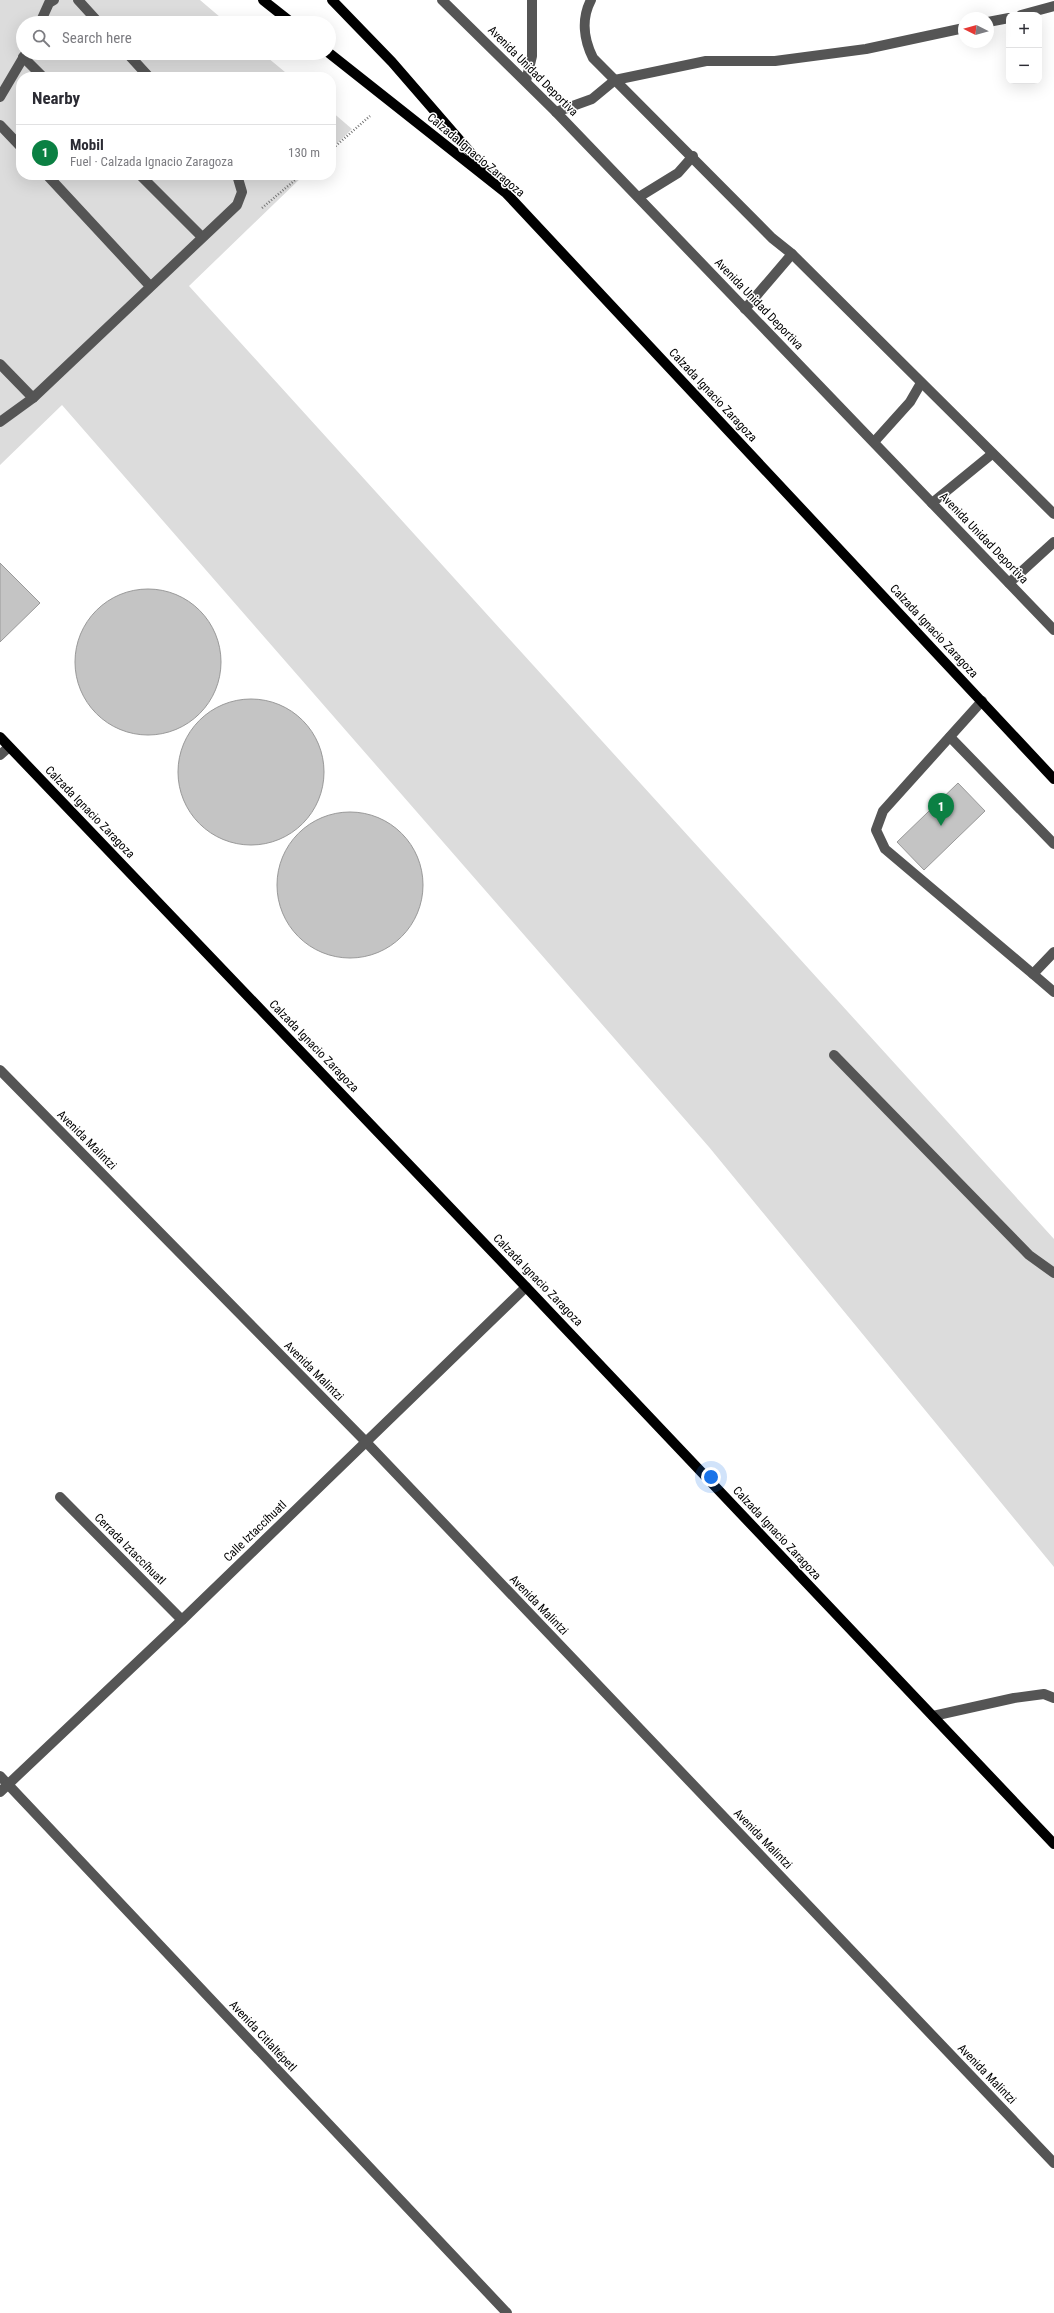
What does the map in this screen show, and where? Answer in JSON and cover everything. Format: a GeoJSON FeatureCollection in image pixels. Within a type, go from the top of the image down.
{"type":"FeatureCollection","features":[{"type":"Feature","properties":{"kind":"main road"},"geometry":{"type":"LineString","coordinates":[[263,0],[283,16]]}},
{"type":"Feature","properties":{"kind":"main road"},"geometry":{"type":"LineString","coordinates":[[332,0],[392,62],[506,193]]}},
{"type":"Feature","properties":{"kind":"main road","name":"Calzada Ignacio Zaragoza"},"geometry":{"type":"LineString","coordinates":[[336,58],[506,193],[982,701],[1054,780]]}},
{"type":"Feature","properties":{"kind":"main road","name":"Calzada Ignacio Zaragoza"},"geometry":{"type":"LineString","coordinates":[[0,737],[1052,1840]]}},
{"type":"Feature","properties":{"kind":"street"},"geometry":{"type":"LineString","coordinates":[[43,16],[49,3],[54,0]]}},
{"type":"Feature","properties":{"kind":"street"},"geometry":{"type":"LineString","coordinates":[[78,0],[93,16]]}},
{"type":"Feature","properties":{"kind":"street","name":"Avenida Unidad Deportiva"},"geometry":{"type":"LineString","coordinates":[[442,0],[526,81],[639,197],[1054,630]]}},
{"type":"Feature","properties":{"kind":"street"},"geometry":{"type":"LineString","coordinates":[[526,81],[532,56],[532,0]]}},
{"type":"Feature","properties":{"kind":"street"},"geometry":{"type":"LineString","coordinates":[[591,0],[586,10],[585,42],[594,58],[693,156],[772,238],[792,254],[1054,514]]}},
{"type":"Feature","properties":{"kind":"street"},"geometry":{"type":"LineString","coordinates":[[1032,12],[1054,6]]}},
{"type":"Feature","properties":{"kind":"street"},"geometry":{"type":"LineString","coordinates":[[994,21],[1006,19]]}},
{"type":"Feature","properties":{"kind":"street"},"geometry":{"type":"LineString","coordinates":[[556,112],[592,99],[615,80],[706,61],[775,61],[866,49],[958,29]]}},
{"type":"Feature","properties":{"kind":"street"},"geometry":{"type":"LineString","coordinates":[[0,97],[21,60]]}},
{"type":"Feature","properties":{"kind":"street"},"geometry":{"type":"LineString","coordinates":[[28,60],[39,72]]}},
{"type":"Feature","properties":{"kind":"street"},"geometry":{"type":"LineString","coordinates":[[133,60],[144,72]]}},
{"type":"Feature","properties":{"kind":"street"},"geometry":{"type":"LineString","coordinates":[[0,125],[16,142]]}},
{"type":"Feature","properties":{"kind":"street"},"geometry":{"type":"LineString","coordinates":[[639,197],[678,173],[693,156]]}},
{"type":"Feature","properties":{"kind":"street"},"geometry":{"type":"LineString","coordinates":[[51,180],[150,286]]}},
{"type":"Feature","properties":{"kind":"street"},"geometry":{"type":"LineString","coordinates":[[145,180],[202,237]]}},
{"type":"Feature","properties":{"kind":"street"},"geometry":{"type":"LineString","coordinates":[[0,422],[33,398],[237,205],[242,192],[238,180]]}},
{"type":"Feature","properties":{"kind":"street"},"geometry":{"type":"LineString","coordinates":[[745,309],[792,254]]}},
{"type":"Feature","properties":{"kind":"street"},"geometry":{"type":"LineString","coordinates":[[0,364],[33,398]]}},
{"type":"Feature","properties":{"kind":"street"},"geometry":{"type":"LineString","coordinates":[[874,442],[910,402],[921,383]]}},
{"type":"Feature","properties":{"kind":"street"},"geometry":{"type":"LineString","coordinates":[[932,503],[992,454]]}},
{"type":"Feature","properties":{"kind":"street"},"geometry":{"type":"LineString","coordinates":[[1009,584],[1054,542]]}},
{"type":"Feature","properties":{"kind":"street"},"geometry":{"type":"LineString","coordinates":[[982,701],[883,811],[876,830],[885,849],[1054,992]]}},
{"type":"Feature","properties":{"kind":"street"},"geometry":{"type":"LineString","coordinates":[[950,737],[1054,844]]}},
{"type":"Feature","properties":{"kind":"street"},"geometry":{"type":"LineString","coordinates":[[0,755],[10,747]]}},
{"type":"Feature","properties":{"kind":"street"},"geometry":{"type":"LineString","coordinates":[[1033,974],[1054,952]]}},
{"type":"Feature","properties":{"kind":"street"},"geometry":{"type":"LineString","coordinates":[[834,1055],[1028,1255],[1054,1274]]}},
{"type":"Feature","properties":{"kind":"street","name":"Avenida Malintzi"},"geometry":{"type":"LineString","coordinates":[[0,1070],[366,1442],[1054,2163]]}},
{"type":"Feature","properties":{"kind":"street","name":"Calle Iztaccíhuatl"},"geometry":{"type":"LineString","coordinates":[[0,1792],[182,1620],[526,1287]]}},
{"type":"Feature","properties":{"kind":"street","name":"Cerrada Iztaccíhuatl"},"geometry":{"type":"LineString","coordinates":[[60,1497],[182,1620]]}},
{"type":"Feature","properties":{"kind":"street"},"geometry":{"type":"LineString","coordinates":[[933,1716],[1014,1698],[1044,1694],[1054,1698]]}},
{"type":"Feature","properties":{"kind":"street","name":"Avenida Citlaltépetl"},"geometry":{"type":"LineString","coordinates":[[0,1776],[507,2313]]}},
{"type":"Feature","properties":{"kind":"path"},"geometry":{"type":"LineString","coordinates":[[336,146],[389,100]]}},
{"type":"Feature","properties":{"kind":"path"},"geometry":{"type":"LineString","coordinates":[[237,205],[256,214],[295,180]]}},
{"type":"Feature","properties":{"kind":"shaded area"},"geometry":{"type":"Polygon","coordinates":[[[0,0],[200,0],[219,16],[16,16],[16,60],[270,60],[285,72],[16,72],[16,180],[299,180],[189,286],[1054,1239],[1054,1567],[709,1147],[62,405],[0,465],[0,0]]]}},
{"type":"Feature","properties":{"kind":"shaded area"},"geometry":{"type":"Polygon","coordinates":[[[336,115],[352,129],[336,144],[336,115]]]}},
{"type":"Feature","properties":{"kind":"building"},"geometry":{"type":"Polygon","coordinates":[[[0,563],[40,603],[0,642],[0,563]]]}},
{"type":"Feature","properties":{"kind":"building"},"geometry":{"type":"Polygon","coordinates":[[[141,589],[155,589],[176,594],[189,601],[200,610],[209,621],[216,634],[220,648],[220,676],[216,690],[209,703],[200,714],[189,723],[176,730],[155,735],[141,735],[120,730],[107,723],[91,708],[80,690],[75,669],[75,655],[80,634],[87,621],[102,605],[120,594],[141,589]]]}},
{"type":"Feature","properties":{"kind":"building"},"geometry":{"type":"Polygon","coordinates":[[[244,699],[258,699],[279,704],[292,711],[303,720],[312,731],[319,744],[323,758],[323,786],[319,800],[312,813],[303,824],[292,833],[279,840],[258,845],[244,845],[223,840],[210,833],[194,818],[183,800],[178,779],[178,765],[183,744],[190,731],[205,715],[223,704],[244,699]]]}},
{"type":"Feature","properties":{"kind":"building"},"geometry":{"type":"Polygon","coordinates":[[[958,783],[985,811],[924,870],[897,842],[958,783]]]}},
{"type":"Feature","properties":{"kind":"building"},"geometry":{"type":"Polygon","coordinates":[[[343,812],[357,812],[378,817],[391,824],[402,833],[411,844],[418,857],[422,871],[422,899],[418,913],[411,926],[402,937],[391,946],[378,953],[357,958],[343,958],[316,950],[304,942],[293,931],[282,913],[277,892],[277,878],[285,851],[293,839],[304,828],[322,817],[343,812]]]}},
{"type":"Feature","properties":{"kind":"place","name":"Mobil"},"geometry":{"type":"Point","coordinates":[941,826]}}]}
